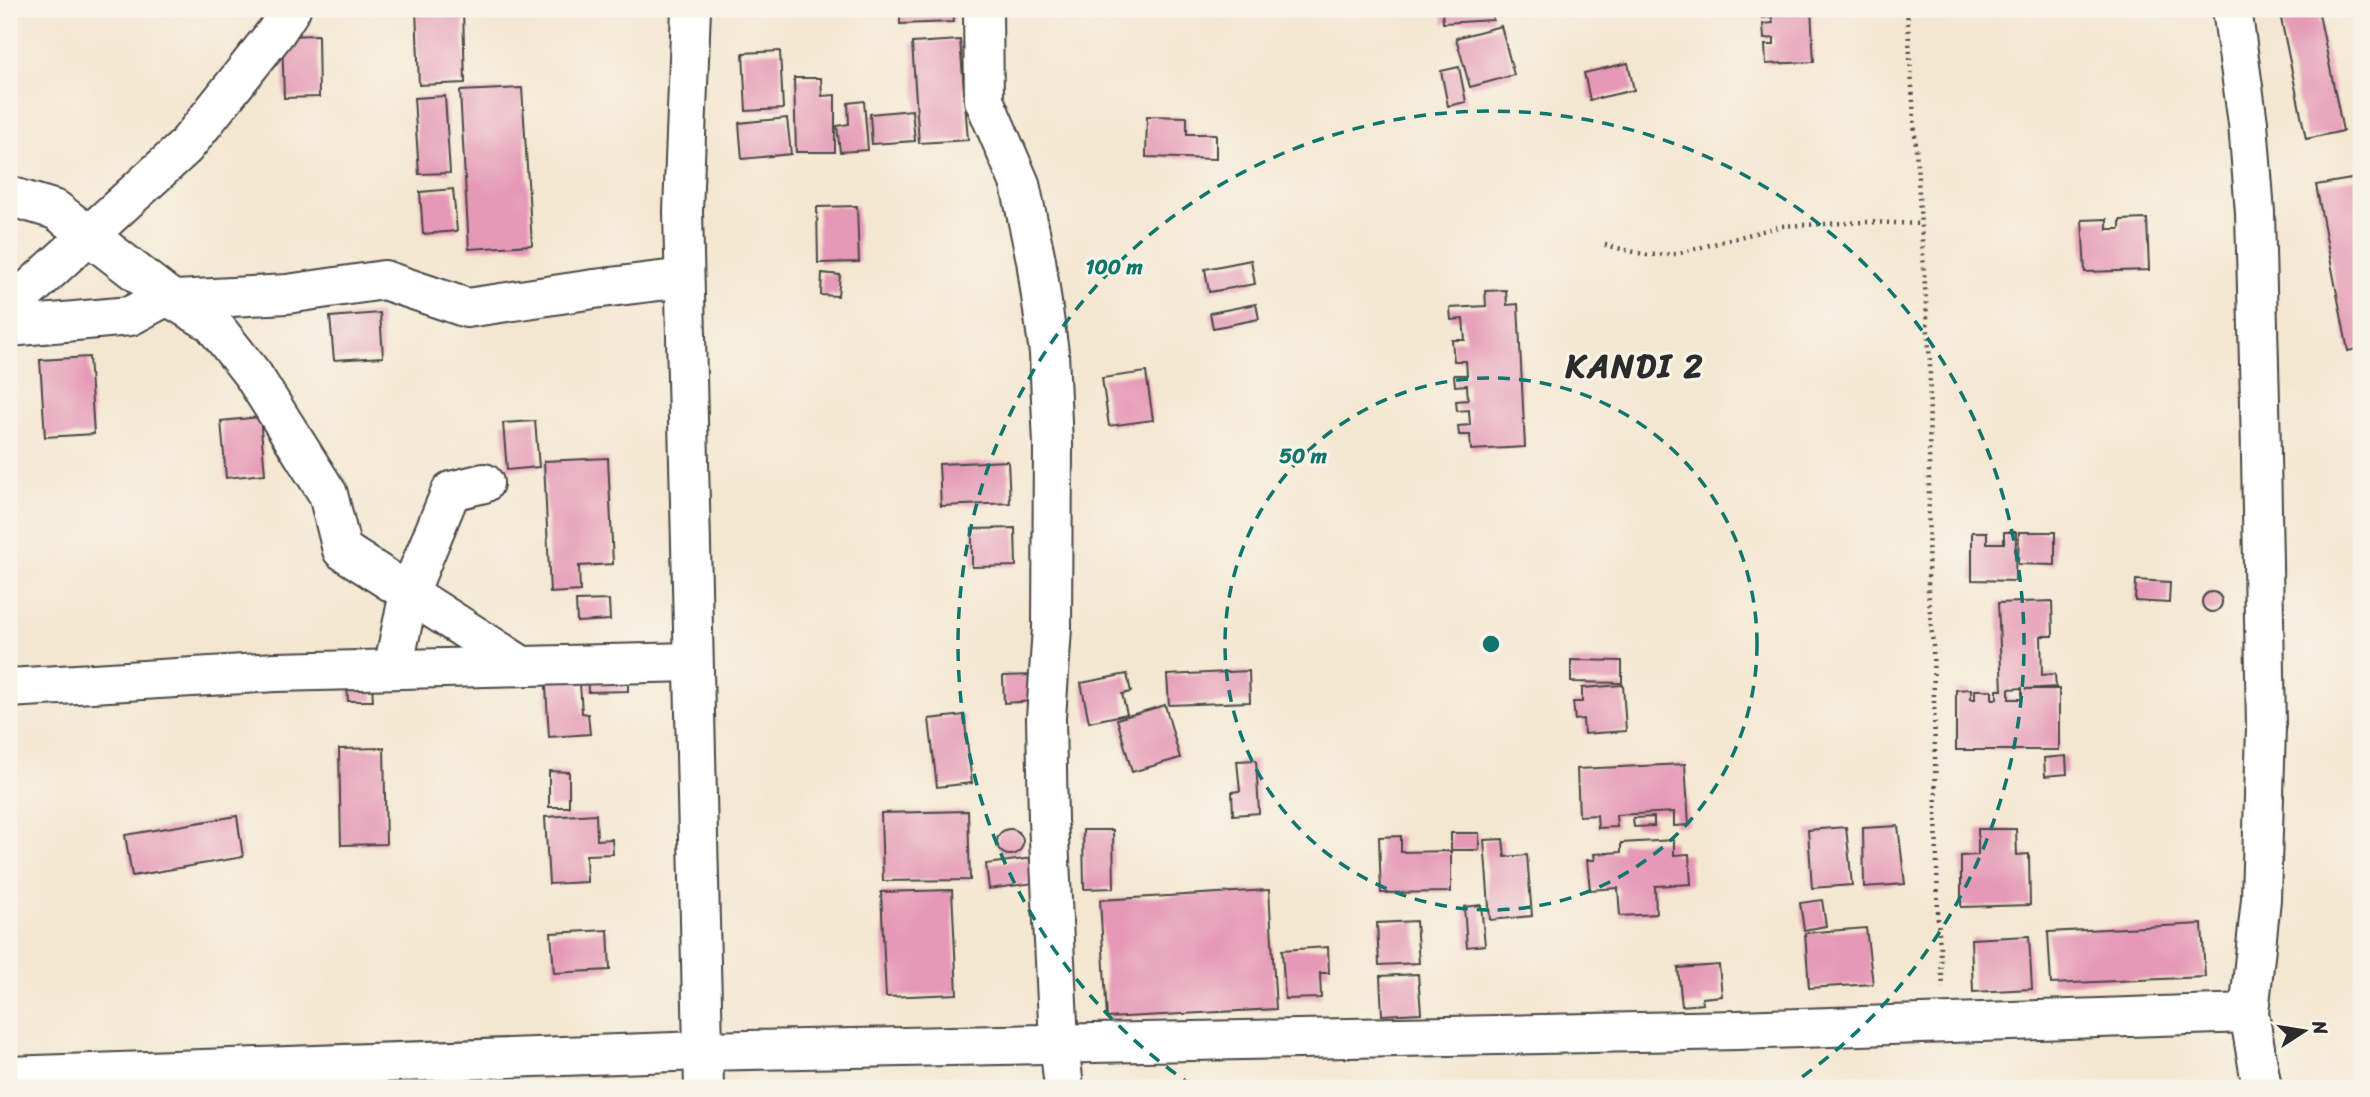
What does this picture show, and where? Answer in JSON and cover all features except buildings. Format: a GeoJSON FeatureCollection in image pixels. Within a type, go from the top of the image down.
{"type":"FeatureCollection","features":[{"type":"Feature","properties":{"kind":"street"},"geometry":{"type":"LineString","coordinates":[[9,308],[185,147],[276,32],[291,9]]}},
{"type":"Feature","properties":{"kind":"street"},"geometry":{"type":"LineString","coordinates":[[691,9],[683,211],[704,1088]]}},
{"type":"Feature","properties":{"kind":"street"},"geometry":{"type":"LineString","coordinates":[[983,9],[984,100],[1020,184],[1036,260],[1049,353],[1053,445],[1052,628],[1046,718],[1048,820],[1059,1042],[1064,1088]]}},
{"type":"Feature","properties":{"kind":"street"},"geometry":{"type":"LineString","coordinates":[[2232,9],[2248,123],[2255,213],[2266,727],[2261,899],[2249,1013],[2262,1088]]}},
{"type":"Feature","properties":{"kind":"street"},"geometry":{"type":"LineString","coordinates":[[9,196],[56,210],[172,298],[212,323],[253,375],[328,494],[342,551],[522,666]]}},
{"type":"Feature","properties":{"kind":"street"},"geometry":{"type":"LineString","coordinates":[[9,327],[130,316],[172,298],[286,295],[384,280],[467,308],[684,278]]}},
{"type":"Feature","properties":{"kind":"street"},"geometry":{"type":"LineString","coordinates":[[393,669],[409,593],[451,491],[484,483]]}},
{"type":"Feature","properties":{"kind":"street"},"geometry":{"type":"LineString","coordinates":[[9,688],[276,672],[693,662]]}},
{"type":"Feature","properties":{"kind":"street"},"geometry":{"type":"LineString","coordinates":[[9,1076],[702,1051],[1522,1035],[2249,1013]]}},
{"type":"Feature","properties":{"kind":"path"},"geometry":{"type":"LineString","coordinates":[[1907,9],[1930,364],[1928,589],[1933,646],[1938,920],[1945,1024]]}},
{"type":"Feature","properties":{"kind":"path"},"geometry":{"type":"LineString","coordinates":[[1605,245],[1647,255],[1676,254],[1780,226],[1866,222],[1921,225]]}},
{"type":"Feature","properties":{"kind":"district","name":"KANDI 2"},"geometry":{"type":"Point","coordinates":[1635,365]}}]}
